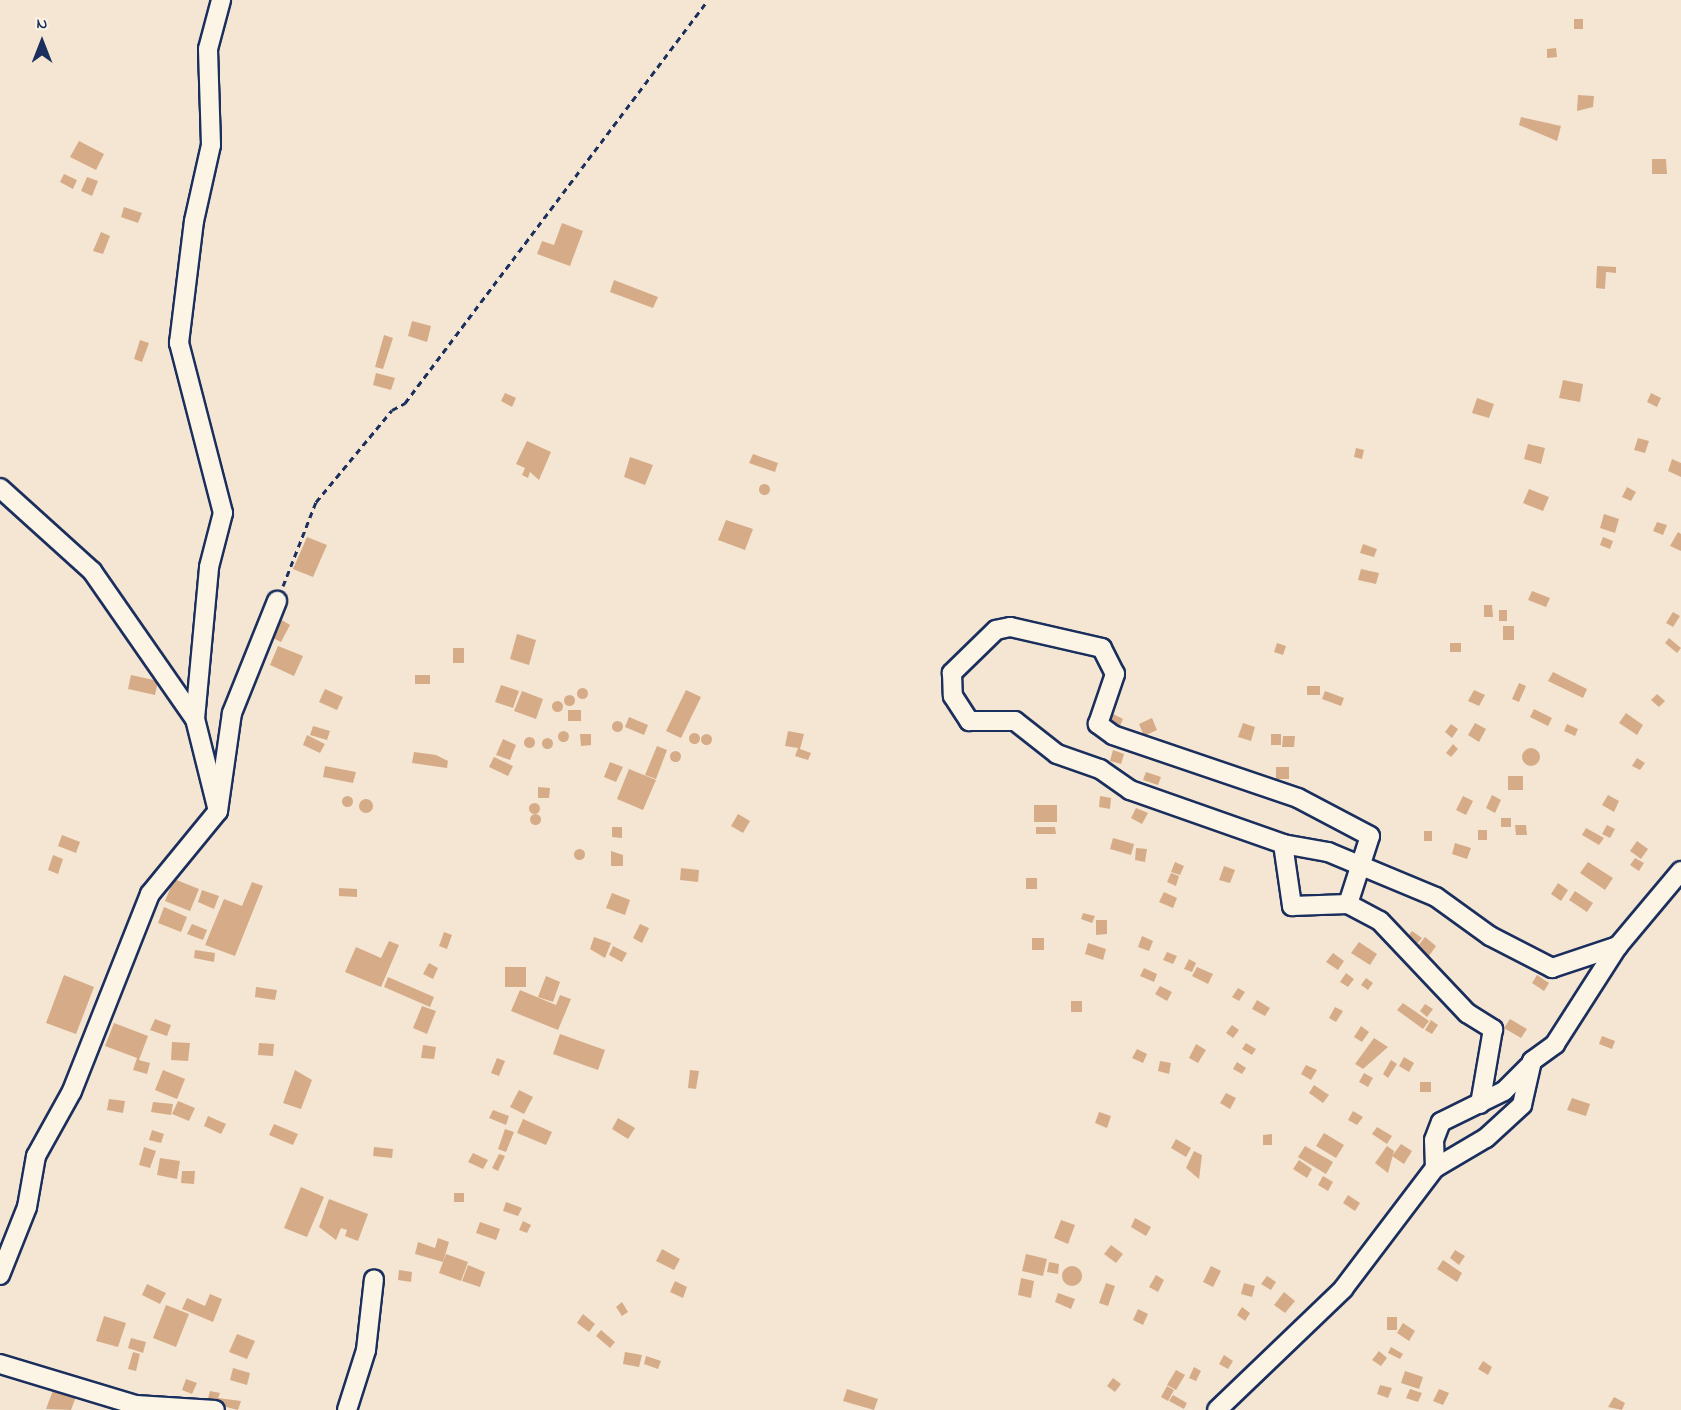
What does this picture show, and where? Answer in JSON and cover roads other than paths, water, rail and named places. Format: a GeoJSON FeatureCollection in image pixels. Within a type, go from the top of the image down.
{"type":"FeatureCollection","features":[{"type":"Feature","properties":{"kind":"street"},"geometry":{"type":"LineString","coordinates":[[218,811],[195,719],[209,567],[223,513],[179,343],[194,221],[211,145],[208,50],[221,0]]}},
{"type":"Feature","properties":{"kind":"street"},"geometry":{"type":"LineString","coordinates":[[0,488],[92,571],[195,719]]}},
{"type":"Feature","properties":{"kind":"street"},"geometry":{"type":"LineString","coordinates":[[0,1275],[27,1207],[36,1156],[72,1090],[150,894],[218,811],[232,713],[277,601]]}},
{"type":"Feature","properties":{"kind":"street"},"geometry":{"type":"LineString","coordinates":[[1348,904],[1362,868],[1370,836],[1298,798],[1153,753],[1098,724],[1115,674],[1102,648],[1010,627],[996,630],[952,673],[953,696],[969,722],[1015,721],[1057,754],[1100,769],[1130,790],[1283,844],[1328,852],[1362,868],[1436,897],[1490,936],[1552,968],[1618,946]]}},
{"type":"Feature","properties":{"kind":"street"},"geometry":{"type":"LineString","coordinates":[[1283,844],[1292,906],[1348,904],[1380,921],[1467,1013],[1493,1029],[1480,1104]]}},
{"type":"Feature","properties":{"kind":"street"},"geometry":{"type":"LineString","coordinates":[[1436,1168],[1434,1140],[1441,1122],[1480,1104],[1520,1080],[1532,1061],[1555,1044],[1618,946],[1681,871]]}},
{"type":"Feature","properties":{"kind":"street"},"geometry":{"type":"LineString","coordinates":[[1217,1410],[1343,1289],[1436,1168],[1486,1138],[1522,1105],[1532,1061]]}},
{"type":"Feature","properties":{"kind":"street"},"geometry":{"type":"LineString","coordinates":[[347,1410],[366,1350],[375,1279]]}},
{"type":"Feature","properties":{"kind":"street"},"geometry":{"type":"LineString","coordinates":[[0,1364],[136,1406],[215,1410]]}}]}
